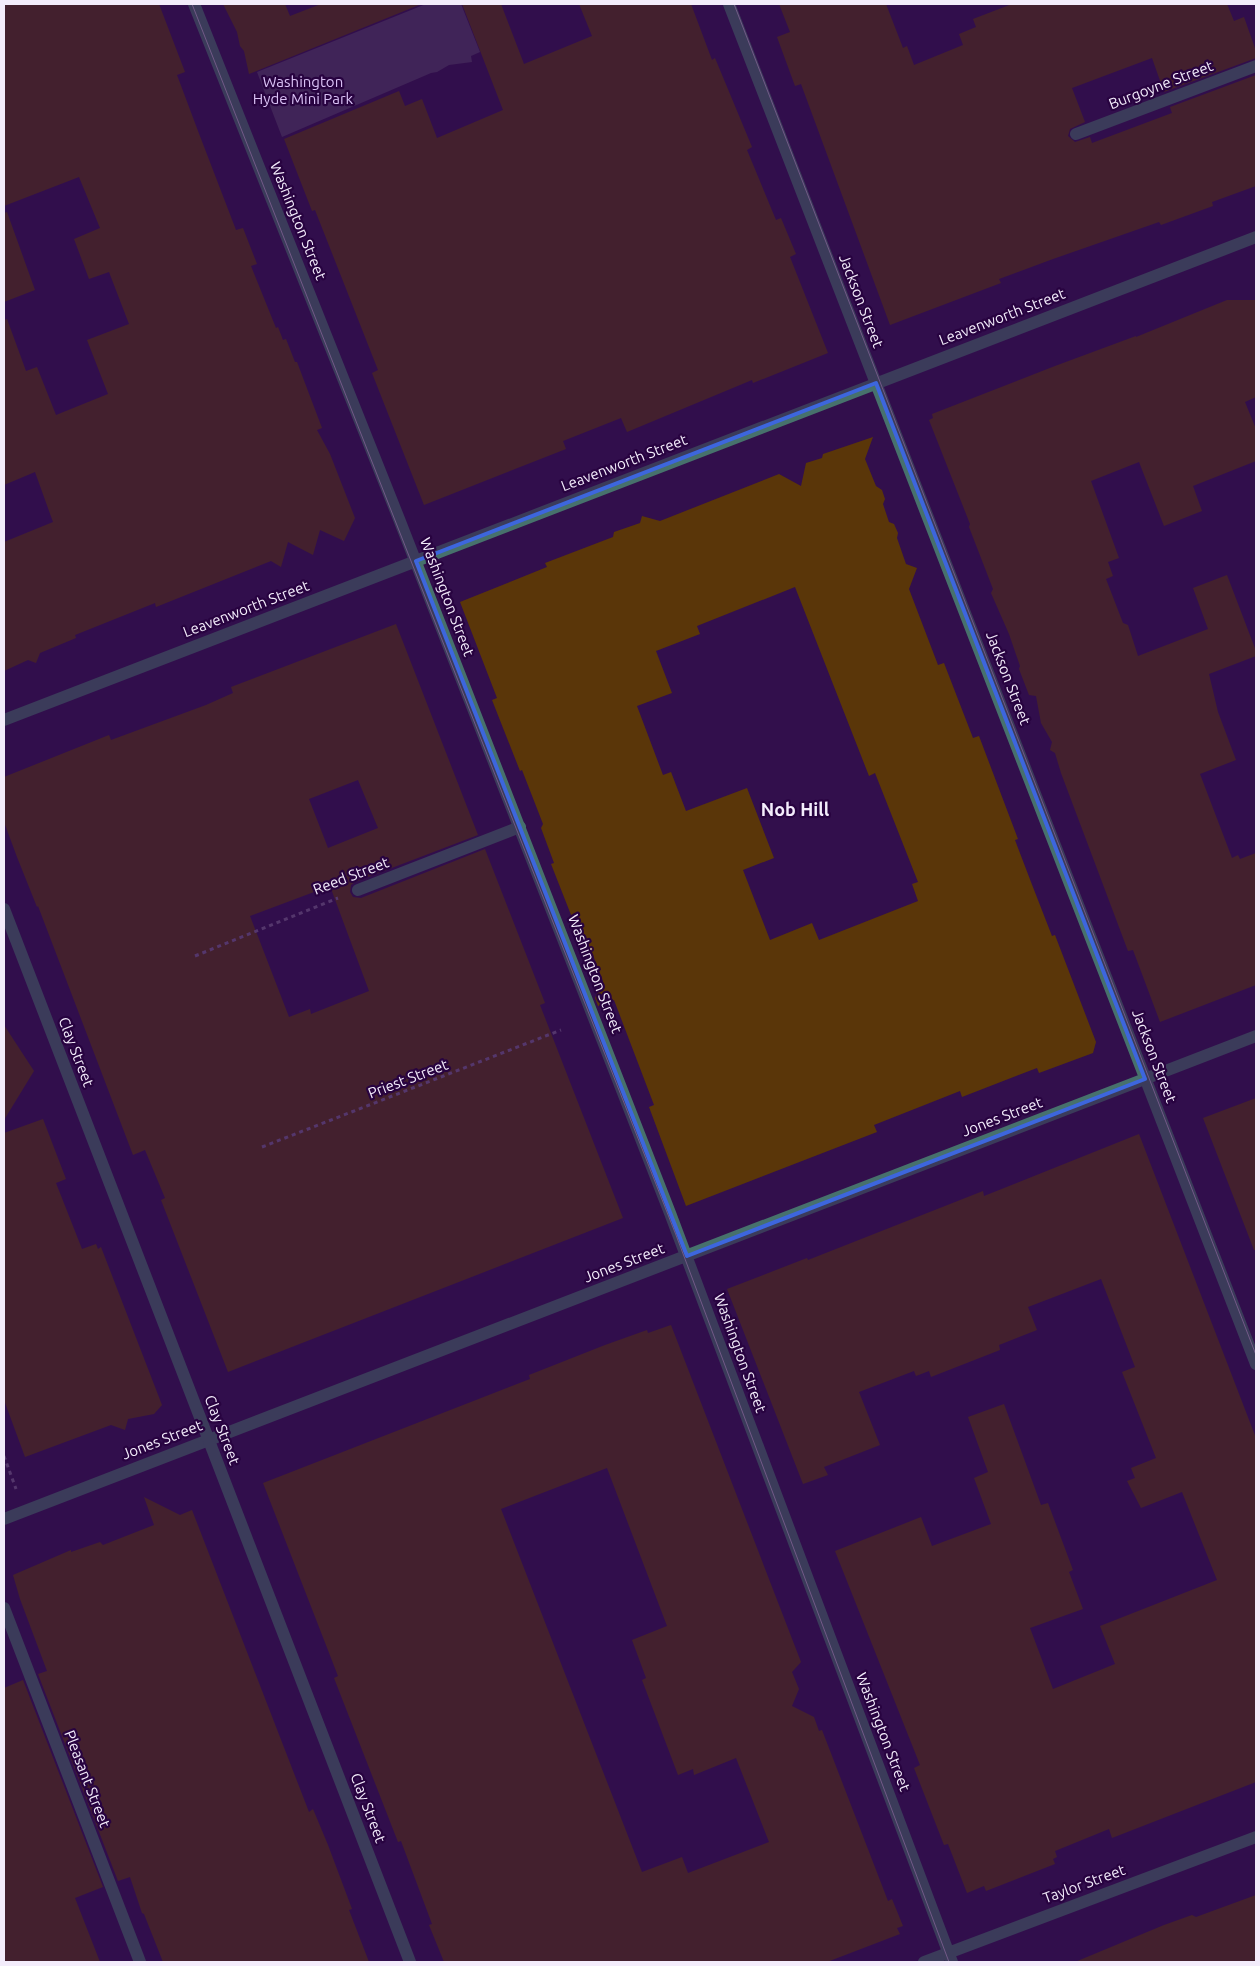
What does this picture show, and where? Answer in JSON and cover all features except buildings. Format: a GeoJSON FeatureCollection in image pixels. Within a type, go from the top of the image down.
{"type":"FeatureCollection","features":[{"type":"Feature","properties":{"kind":"street","name":"Washington Street"},"geometry":{"type":"LineString","coordinates":[[194,4],[416,561],[687,1256],[950,1958]]}},
{"type":"Feature","properties":{"kind":"street","name":"Jackson Street"},"geometry":{"type":"LineString","coordinates":[[729,4],[1256,1364]]}},
{"type":"Feature","properties":{"kind":"street","name":"Burgoyne Street"},"geometry":{"type":"LineString","coordinates":[[1076,134],[1256,66]]}},
{"type":"Feature","properties":{"kind":"street","name":"Leavenworth Street"},"geometry":{"type":"LineString","coordinates":[[4,720],[1256,237]]}},
{"type":"Feature","properties":{"kind":"street","name":"Reed Street"},"geometry":{"type":"LineString","coordinates":[[358,890],[520,827]]}},
{"type":"Feature","properties":{"kind":"street","name":"Clay Street"},"geometry":{"type":"LineString","coordinates":[[4,909],[410,1962]]}},
{"type":"Feature","properties":{"kind":"street","name":"Jones Street"},"geometry":{"type":"LineString","coordinates":[[4,1519],[1256,1036]]}},
{"type":"Feature","properties":{"kind":"street","name":"Pleasant Street"},"geometry":{"type":"LineString","coordinates":[[4,1608],[140,1962]]}},
{"type":"Feature","properties":{"kind":"street","name":"Taylor Street"},"geometry":{"type":"LineString","coordinates":[[924,1962],[950,1958],[1256,1837]]}},
{"type":"Feature","properties":{"kind":"path","name":"Reed Street"},"geometry":{"type":"LineString","coordinates":[[194,956],[358,890]]}},
{"type":"Feature","properties":{"kind":"path","name":"Priest Street"},"geometry":{"type":"LineString","coordinates":[[262,1148],[561,1030]]}},
{"type":"Feature","properties":{"kind":"path"},"geometry":{"type":"LineString","coordinates":[[4,1456],[24,1511]]}},
{"type":"Feature","properties":{"kind":"highlighted area"},"geometry":{"type":"Polygon","coordinates":[[[876,383],[1145,1079],[687,1256],[416,561],[876,383]]]}},
{"type":"Feature","properties":{"kind":"green space","name":"Washington Hyde Mini Park"},"geometry":{"type":"Polygon","coordinates":[[[426,4],[461,4],[480,52],[471,56],[472,62],[449,65],[437,72],[282,137],[257,72],[426,4]]]}},
{"type":"Feature","properties":{"kind":"tram line"},"geometry":{"type":"LineString","coordinates":[[192,4],[676,1235],[949,1962]]}},
{"type":"Feature","properties":{"kind":"tram line"},"geometry":{"type":"LineString","coordinates":[[734,4],[1256,1355]]}},
{"type":"Feature","properties":{"kind":"district","name":"Nob Hill"},"geometry":{"type":"Point","coordinates":[795,810]}}]}
